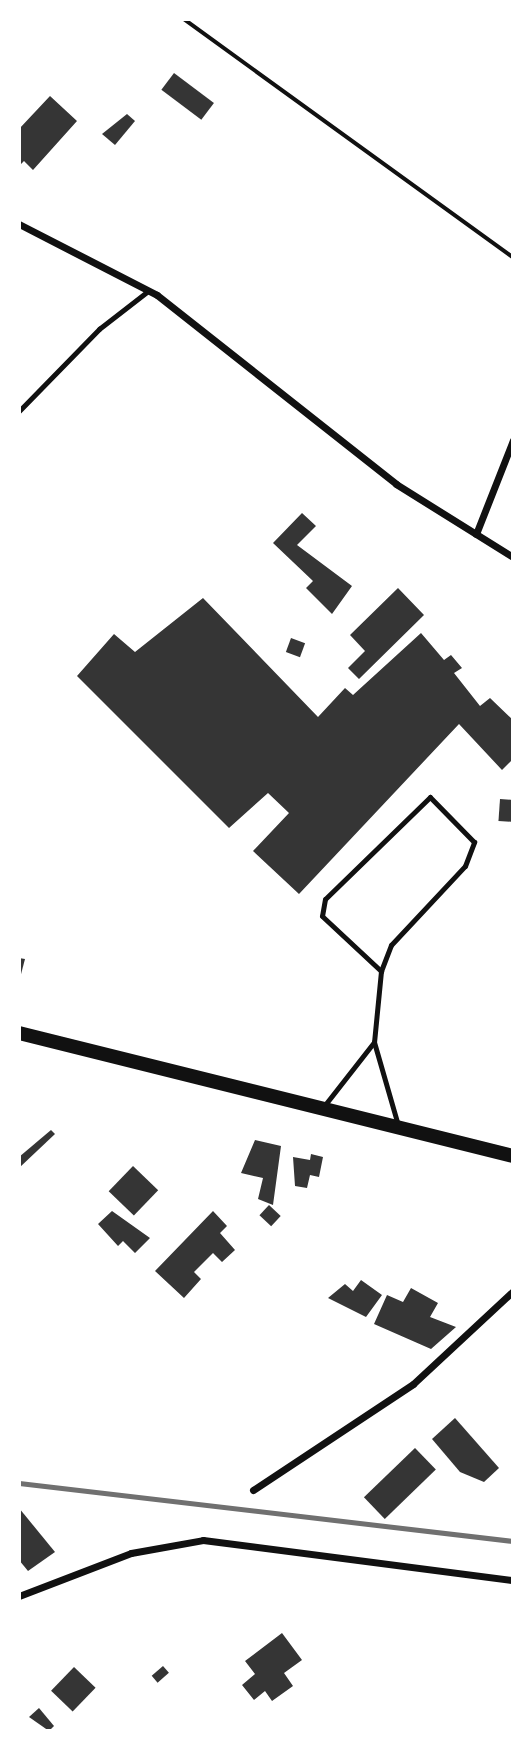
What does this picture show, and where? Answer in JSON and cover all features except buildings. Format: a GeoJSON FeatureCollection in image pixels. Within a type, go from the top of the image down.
{"type":"FeatureCollection","features":[{"type":"Feature","properties":{"kind":"main road"},"geometry":{"type":"LineString","coordinates":[[19,1033],[324,1106],[513,1156]]}},
{"type":"Feature","properties":{"kind":"street"},"geometry":{"type":"LineString","coordinates":[[19,224],[148,290],[229,346],[396,484],[513,557]]}},
{"type":"Feature","properties":{"kind":"street"},"geometry":{"type":"LineString","coordinates":[[476,534],[513,440]]}},
{"type":"Feature","properties":{"kind":"street"},"geometry":{"type":"LineString","coordinates":[[253,1490],[413,1384],[513,1291]]}},
{"type":"Feature","properties":{"kind":"street"},"geometry":{"type":"LineString","coordinates":[[19,1596],[131,1553],[202,1540],[513,1580]]}},
{"type":"Feature","properties":{"kind":"lane"},"geometry":{"type":"LineString","coordinates":[[19,411],[99,330],[148,290]]}},
{"type":"Feature","properties":{"kind":"lane"},"geometry":{"type":"LineString","coordinates":[[381,971],[322,916],[325,899],[430,797],[474,842],[465,866],[391,945],[381,971],[374,1042],[398,1125]]}},
{"type":"Feature","properties":{"kind":"lane"},"geometry":{"type":"LineString","coordinates":[[324,1106],[374,1042]]}},
{"type":"Feature","properties":{"kind":"path"},"geometry":{"type":"LineString","coordinates":[[184,19],[513,257]]}},
{"type":"Feature","properties":{"kind":"railway"},"geometry":{"type":"LineString","coordinates":[[19,1483],[513,1541]]}}]}
